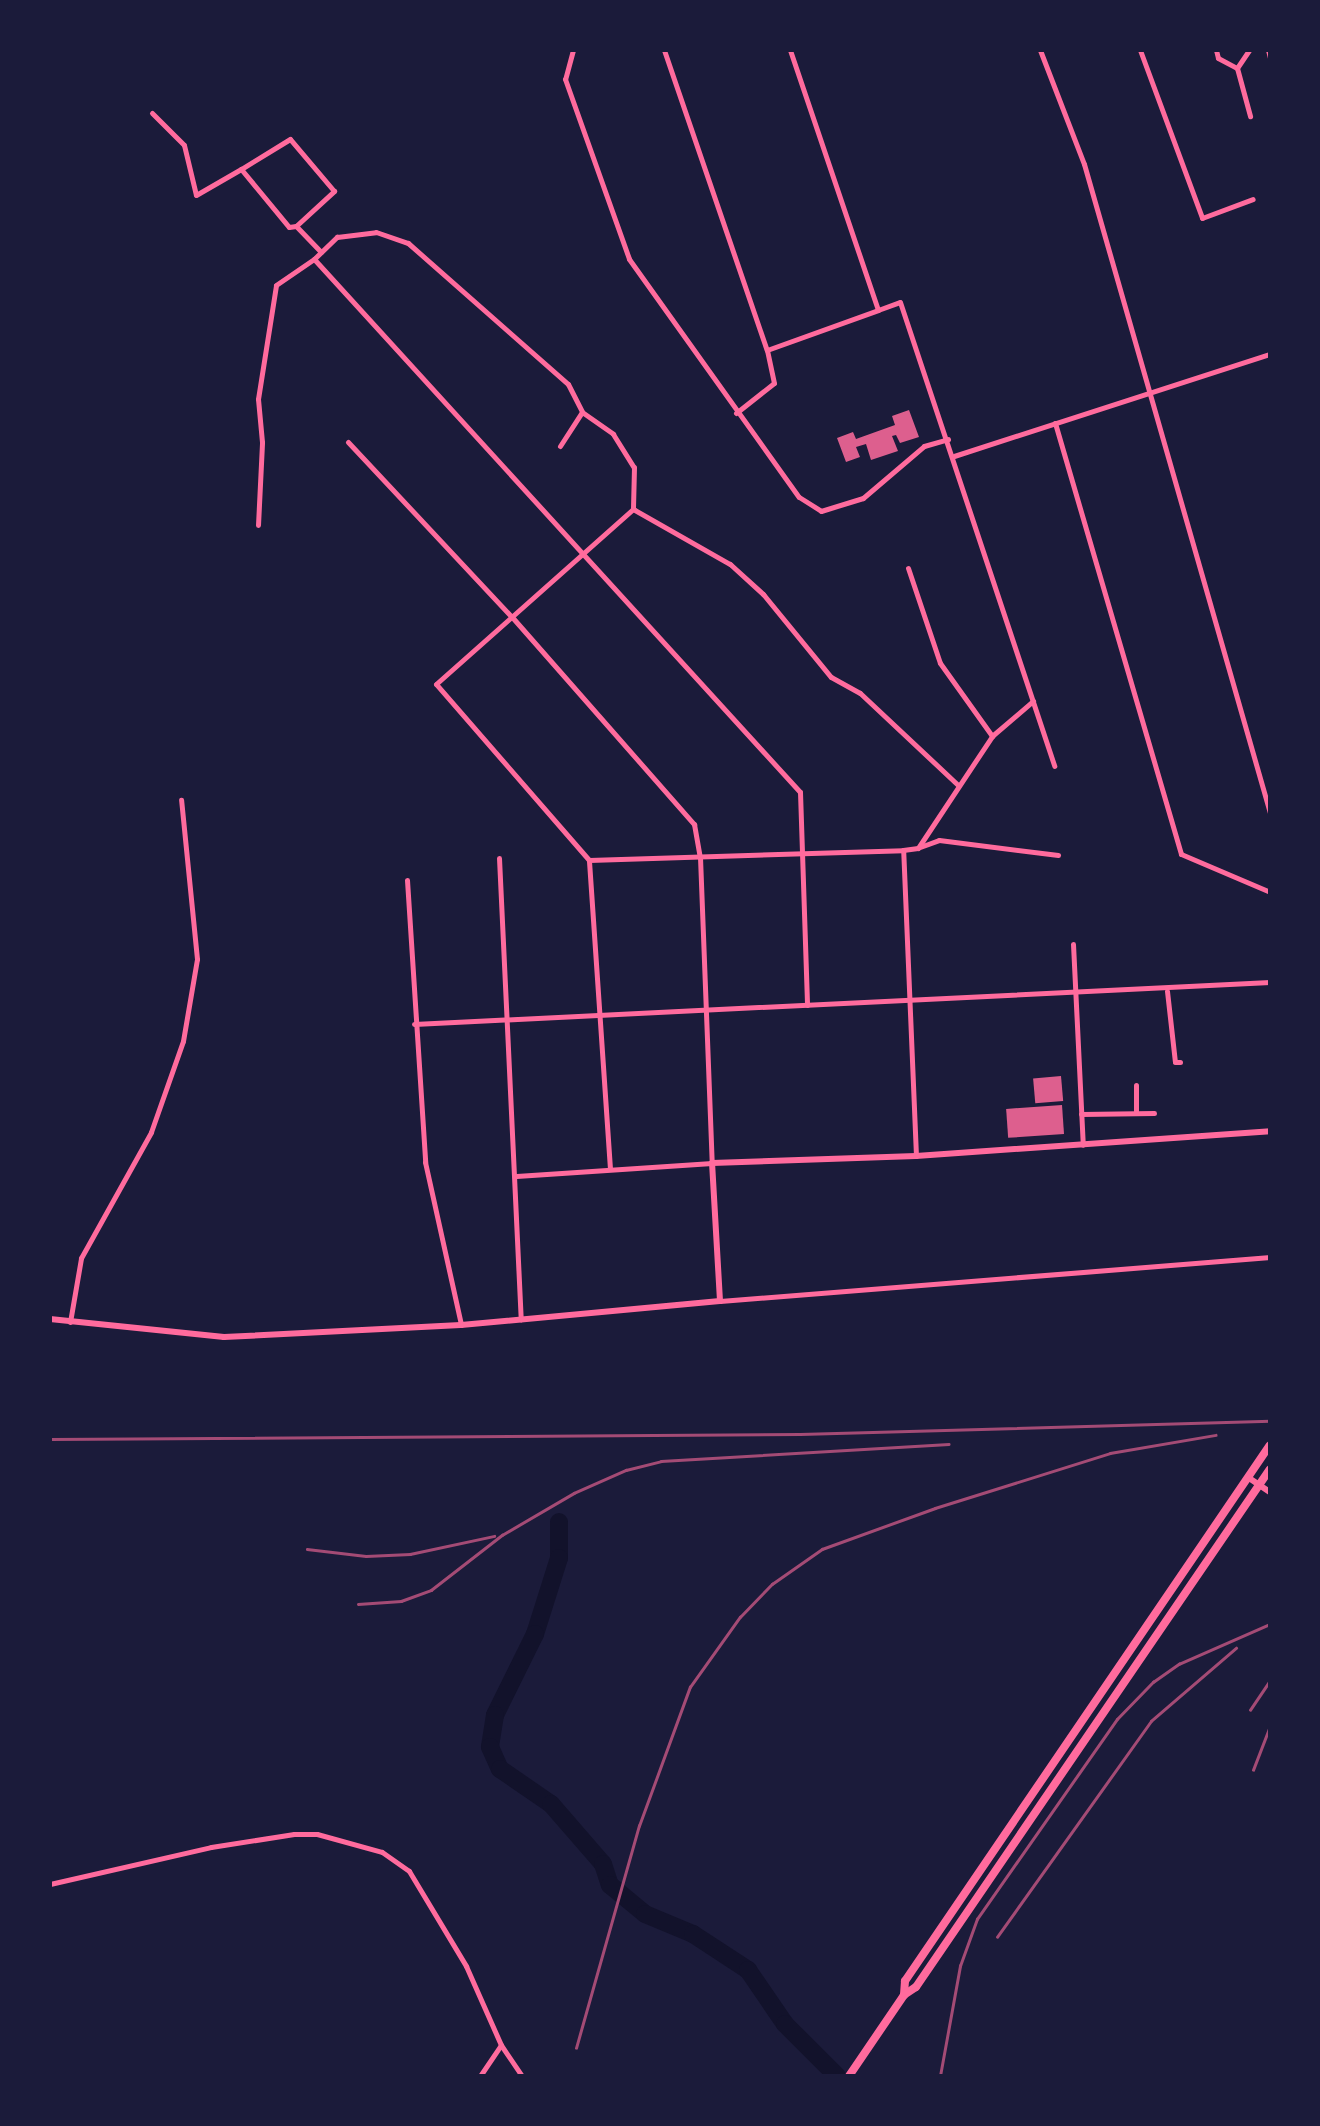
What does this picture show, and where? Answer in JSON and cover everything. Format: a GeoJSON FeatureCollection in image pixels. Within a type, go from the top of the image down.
{"type":"FeatureCollection","features":[{"type":"Feature","properties":{"kind":"main road"},"geometry":{"type":"LineString","coordinates":[[904,1995],[905,1981],[1270,1446]]}},
{"type":"Feature","properties":{"kind":"main road"},"geometry":{"type":"LineString","coordinates":[[849,2076],[904,1995],[916,1987],[1270,1469]]}},
{"type":"Feature","properties":{"kind":"street"},"geometry":{"type":"LineString","coordinates":[[573,50],[565,79],[629,259],[735,414],[799,497],[821,511],[863,498],[924,446],[948,439]]}},
{"type":"Feature","properties":{"kind":"street"},"geometry":{"type":"LineString","coordinates":[[664,50],[767,350],[774,384],[735,414]]}},
{"type":"Feature","properties":{"kind":"street"},"geometry":{"type":"LineString","coordinates":[[790,50],[878,310]]}},
{"type":"Feature","properties":{"kind":"street"},"geometry":{"type":"LineString","coordinates":[[1040,50],[1084,164],[1270,813]]}},
{"type":"Feature","properties":{"kind":"street"},"geometry":{"type":"LineString","coordinates":[[1140,50],[1202,218],[1253,199]]}},
{"type":"Feature","properties":{"kind":"street"},"geometry":{"type":"LineString","coordinates":[[1216,50],[1218,58],[1237,68],[1250,116]]}},
{"type":"Feature","properties":{"kind":"street"},"geometry":{"type":"LineString","coordinates":[[1237,68],[1249,50]]}},
{"type":"Feature","properties":{"kind":"street"},"geometry":{"type":"LineString","coordinates":[[1268,50],[1270,58]]}},
{"type":"Feature","properties":{"kind":"street"},"geometry":{"type":"LineString","coordinates":[[152,114],[184,145],[196,194],[290,138],[334,192],[296,226],[288,228],[241,169]]}},
{"type":"Feature","properties":{"kind":"street"},"geometry":{"type":"LineString","coordinates":[[296,226],[320,252]]}},
{"type":"Feature","properties":{"kind":"street"},"geometry":{"type":"LineString","coordinates":[[258,526],[262,442],[258,398],[276,285],[314,259],[337,237],[376,232],[408,242],[568,384],[582,412],[613,434],[634,466],[633,509],[436,684],[588,860],[610,1169]]}},
{"type":"Feature","properties":{"kind":"street"},"geometry":{"type":"LineString","coordinates":[[314,259],[800,792],[807,1006]]}},
{"type":"Feature","properties":{"kind":"street"},"geometry":{"type":"LineString","coordinates":[[767,350],[900,302],[1054,766]]}},
{"type":"Feature","properties":{"kind":"street"},"geometry":{"type":"LineString","coordinates":[[954,456],[1270,354]]}},
{"type":"Feature","properties":{"kind":"street"},"geometry":{"type":"LineString","coordinates":[[560,446],[582,412]]}},
{"type":"Feature","properties":{"kind":"street"},"geometry":{"type":"LineString","coordinates":[[1055,423],[1181,854],[1270,892]]}},
{"type":"Feature","properties":{"kind":"street"},"geometry":{"type":"LineString","coordinates":[[348,442],[512,617],[694,824],[700,857],[720,1301]]}},
{"type":"Feature","properties":{"kind":"street"},"geometry":{"type":"LineString","coordinates":[[633,509],[730,564],[763,594],[831,677],[860,692],[958,786]]}},
{"type":"Feature","properties":{"kind":"street"},"geometry":{"type":"LineString","coordinates":[[908,568],[940,663],[992,736]]}},
{"type":"Feature","properties":{"kind":"street"},"geometry":{"type":"LineString","coordinates":[[918,848],[992,736],[1034,701]]}},
{"type":"Feature","properties":{"kind":"street"},"geometry":{"type":"LineString","coordinates":[[70,1322],[81,1258],[151,1132],[183,1041],[198,959],[181,800]]}},
{"type":"Feature","properties":{"kind":"street"},"geometry":{"type":"LineString","coordinates":[[588,860],[804,850],[903,850],[938,840],[1058,855]]}},
{"type":"Feature","properties":{"kind":"street"},"geometry":{"type":"LineString","coordinates":[[903,850],[916,1156]]}},
{"type":"Feature","properties":{"kind":"street"},"geometry":{"type":"LineString","coordinates":[[499,858],[521,1319]]}},
{"type":"Feature","properties":{"kind":"street"},"geometry":{"type":"LineString","coordinates":[[407,880],[425,1162],[461,1325]]}},
{"type":"Feature","properties":{"kind":"street"},"geometry":{"type":"LineString","coordinates":[[1073,944],[1083,1146]]}},
{"type":"Feature","properties":{"kind":"street"},"geometry":{"type":"LineString","coordinates":[[414,1024],[1270,982]]}},
{"type":"Feature","properties":{"kind":"street"},"geometry":{"type":"LineString","coordinates":[[1166,989],[1175,1062],[1180,1062]]}},
{"type":"Feature","properties":{"kind":"street"},"geometry":{"type":"LineString","coordinates":[[1136,1085],[1136,1112]]}},
{"type":"Feature","properties":{"kind":"street"},"geometry":{"type":"LineString","coordinates":[[1081,1114],[1154,1113]]}},
{"type":"Feature","properties":{"kind":"street"},"geometry":{"type":"LineString","coordinates":[[516,1176],[712,1163],[916,1156],[1270,1132]]}},
{"type":"Feature","properties":{"kind":"street"},"geometry":{"type":"LineString","coordinates":[[50,1319],[224,1336],[461,1325],[1270,1258]]}},
{"type":"Feature","properties":{"kind":"street"},"geometry":{"type":"LineString","coordinates":[[1249,1478],[1257,1488],[1270,1492]]}},
{"type":"Feature","properties":{"kind":"street"},"geometry":{"type":"LineString","coordinates":[[50,1884],[211,1847],[294,1834],[318,1834],[382,1852],[410,1870],[466,1966],[501,2045],[522,2076]]}},
{"type":"Feature","properties":{"kind":"street"},"geometry":{"type":"LineString","coordinates":[[480,2076],[501,2045]]}},
{"type":"Feature","properties":{"kind":"building"},"geometry":{"type":"Polygon","coordinates":[[[909,410],[919,437],[900,443],[896,435],[892,436],[898,451],[871,460],[866,444],[856,447],[860,457],[846,462],[837,438],[853,432],[856,439],[895,425],[892,416],[909,410]]]}},
{"type":"Feature","properties":{"kind":"building"},"geometry":{"type":"Polygon","coordinates":[[[1061,1076],[1063,1101],[1035,1103],[1033,1078],[1061,1076]]]}},
{"type":"Feature","properties":{"kind":"building"},"geometry":{"type":"Polygon","coordinates":[[[1062,1105],[1064,1134],[1008,1138],[1006,1109],[1062,1105]]]}},
{"type":"Feature","properties":{"kind":"waterway"},"geometry":{"type":"LineString","coordinates":[[559,1522],[559,1558],[535,1634],[495,1715],[490,1747],[500,1769],[551,1804],[603,1864],[610,1885],[645,1914],[693,1934],[748,1970],[785,2024],[837,2076]]}},
{"type":"Feature","properties":{"kind":"railway"},"geometry":{"type":"LineString","coordinates":[[50,1439],[800,1434],[1270,1421]]}},
{"type":"Feature","properties":{"kind":"railway"},"geometry":{"type":"LineString","coordinates":[[576,2048],[639,1826],[690,1687],[740,1617],[772,1584],[822,1549],[935,1508],[1110,1453],[1215,1435]]}},
{"type":"Feature","properties":{"kind":"railway"},"geometry":{"type":"LineString","coordinates":[[358,1604],[401,1601],[431,1590],[502,1535],[574,1493],[626,1470],[661,1461],[948,1444]]}},
{"type":"Feature","properties":{"kind":"railway"},"geometry":{"type":"LineString","coordinates":[[307,1549],[366,1556],[410,1554],[494,1536]]}},
{"type":"Feature","properties":{"kind":"railway"},"geometry":{"type":"LineString","coordinates":[[940,2076],[960,1966],[977,1919],[1117,1719],[1153,1682],[1179,1664],[1270,1624]]}},
{"type":"Feature","properties":{"kind":"railway"},"geometry":{"type":"LineString","coordinates":[[997,1937],[1151,1721],[1236,1648]]}},
{"type":"Feature","properties":{"kind":"railway"},"geometry":{"type":"LineString","coordinates":[[1250,1710],[1270,1680]]}},
{"type":"Feature","properties":{"kind":"railway"},"geometry":{"type":"LineString","coordinates":[[1253,1770],[1270,1726]]}}]}
